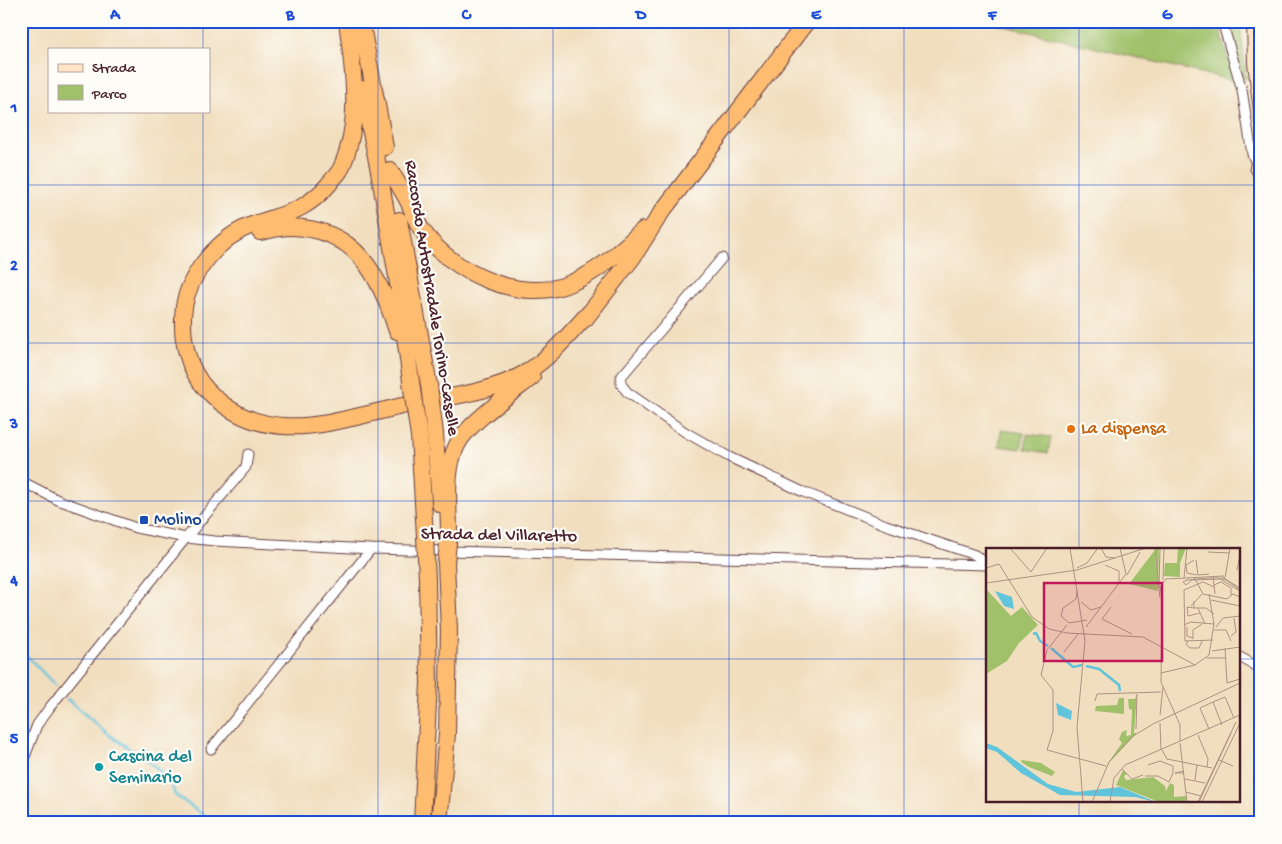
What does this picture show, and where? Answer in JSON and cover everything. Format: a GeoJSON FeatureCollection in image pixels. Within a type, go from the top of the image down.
{"type":"FeatureCollection","features":[{"type":"Feature","properties":{"kind":"highway"},"geometry":{"type":"LineString","coordinates":[[347,21],[355,111],[351,139],[342,168],[318,197],[292,213],[250,226],[219,247],[201,267],[190,285],[184,306],[183,329],[186,351],[200,383],[223,407],[249,420],[276,427],[313,424],[479,390],[506,382],[528,371],[544,359],[591,310]]}},
{"type":"Feature","properties":{"kind":"highway","name":"Raccordo Autostradale Torino-Caselle"},"geometry":{"type":"LineString","coordinates":[[347,21],[379,171],[397,277],[411,383],[427,435],[446,534],[450,630],[447,734],[439,823]]}},
{"type":"Feature","properties":{"kind":"highway","name":"Raccordo Autostradale Torino-Caselle"},"geometry":{"type":"LineString","coordinates":[[361,21],[429,385],[425,536],[429,683],[422,823]]}},
{"type":"Feature","properties":{"kind":"highway"},"geometry":{"type":"LineString","coordinates":[[784,50],[801,21]]}},
{"type":"Feature","properties":{"kind":"highway"},"geometry":{"type":"LineString","coordinates":[[446,534],[450,480],[457,445],[488,412],[556,359],[591,310],[633,257],[661,212],[808,21]]}},
{"type":"Feature","properties":{"kind":"highway"},"geometry":{"type":"LineString","coordinates":[[390,170],[422,230],[448,259],[480,278],[515,288],[542,290],[571,284],[600,268],[661,212]]}},
{"type":"Feature","properties":{"kind":"highway"},"geometry":{"type":"LineString","coordinates":[[211,256],[245,236],[290,227],[313,230],[340,238],[358,253],[386,297],[411,383]]}},
{"type":"Feature","properties":{"kind":"main road"},"geometry":{"type":"LineString","coordinates":[[1253,25],[1259,44],[1261,62]]}},
{"type":"Feature","properties":{"kind":"main road"},"geometry":{"type":"LineString","coordinates":[[1253,25],[1254,63],[1261,119]]}},
{"type":"Feature","properties":{"kind":"main road"},"geometry":{"type":"LineString","coordinates":[[1259,157],[1257,172],[1261,177]]}},
{"type":"Feature","properties":{"kind":"street"},"geometry":{"type":"LineString","coordinates":[[1222,21],[1240,84],[1252,154],[1259,157]]}},
{"type":"Feature","properties":{"kind":"street","name":"Strada del Villaretto"},"geometry":{"type":"LineString","coordinates":[[722,258],[621,377],[621,384],[628,392],[685,432],[729,457],[801,491],[886,526],[975,555],[986,563]]}},
{"type":"Feature","properties":{"kind":"street"},"geometry":{"type":"LineString","coordinates":[[21,768],[37,725],[186,538],[246,467],[248,454]]}},
{"type":"Feature","properties":{"kind":"street","name":"Strada del Villaretto"},"geometry":{"type":"LineString","coordinates":[[21,481],[92,514],[136,528],[186,538],[371,549],[986,564]]}},
{"type":"Feature","properties":{"kind":"street"},"geometry":{"type":"LineString","coordinates":[[211,749],[371,549]]}},
{"type":"Feature","properties":{"kind":"street"},"geometry":{"type":"LineString","coordinates":[[1240,657],[1261,669]]}},
{"type":"Feature","properties":{"kind":"green space"},"geometry":{"type":"Polygon","coordinates":[[[984,21],[1218,21],[1234,81],[984,21]]]}},
{"type":"Feature","properties":{"kind":"green space"},"geometry":{"type":"Polygon","coordinates":[[[1227,21],[1240,21],[1246,78],[1243,78],[1227,21]]]}},
{"type":"Feature","properties":{"kind":"green space"},"geometry":{"type":"Polygon","coordinates":[[[1001,430],[1024,433],[1021,449],[999,446],[1001,430]]]}},
{"type":"Feature","properties":{"kind":"green space"},"geometry":{"type":"Polygon","coordinates":[[[1027,434],[1051,437],[1048,453],[1025,449],[1027,434]]]}},
{"type":"Feature","properties":{"kind":"waterway"},"geometry":{"type":"LineString","coordinates":[[21,650],[56,686]]}},
{"type":"Feature","properties":{"kind":"waterway"},"geometry":{"type":"LineString","coordinates":[[67,699],[108,734],[148,761],[170,780],[175,795],[215,823]]}},
{"type":"Feature","properties":{"kind":"place","name":"La dispensa"},"geometry":{"type":"Point","coordinates":[1071,429]}},
{"type":"Feature","properties":{"kind":"place","name":"Molino"},"geometry":{"type":"Point","coordinates":[144,520]}},
{"type":"Feature","properties":{"kind":"place","name":"Cascina del Seminario"},"geometry":{"type":"Point","coordinates":[99,767]}}]}
